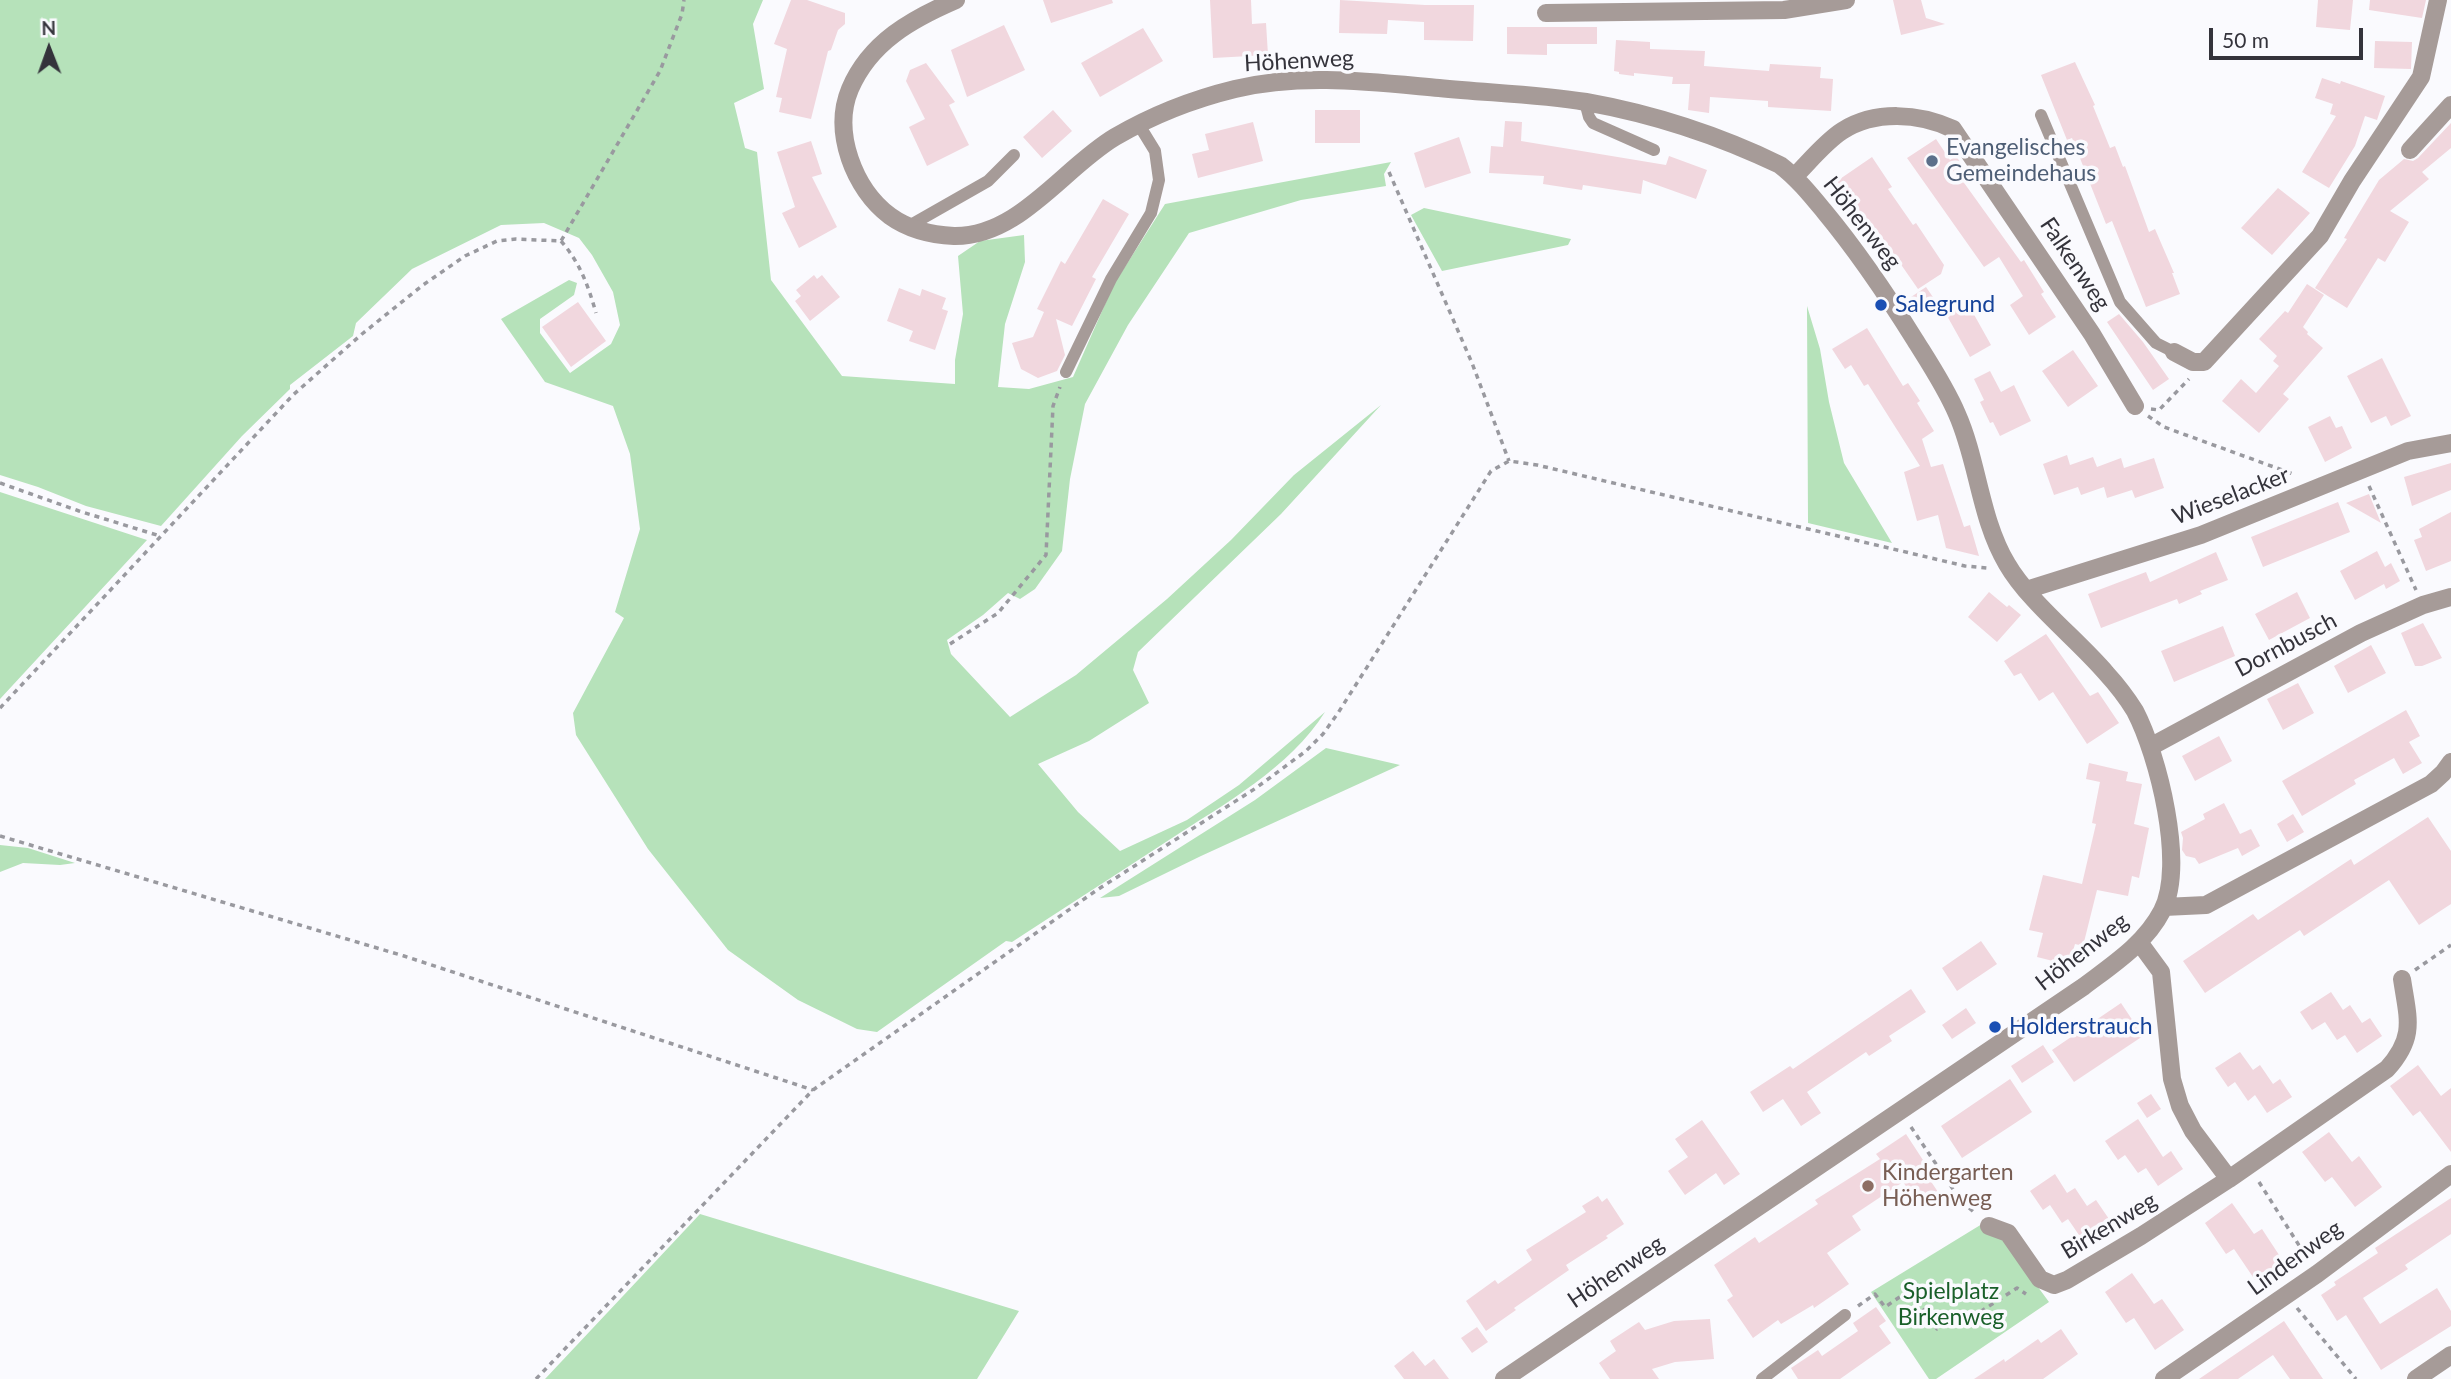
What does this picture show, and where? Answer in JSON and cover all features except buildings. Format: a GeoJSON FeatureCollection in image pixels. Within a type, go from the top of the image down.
{"type":"FeatureCollection","features":[{"type":"Feature","properties":{"kind":"street","name":"Höhenweg"},"geometry":{"type":"LineString","coordinates":[[956,0],[901,27],[880,44],[850,89],[844,111],[848,154],[866,191],[890,216],[909,226],[950,236],[965,236],[985,231],[1030,206],[1073,167],[1115,137],[1160,115],[1236,89],[1307,80],[1374,82],[1585,102],[1666,121],[1780,165],[1795,176],[1858,252],[1941,383],[1958,414],[1993,531],[2006,564],[2026,590],[2105,672],[2125,697],[2135,712],[2150,747],[2162,792],[2171,847],[2169,887],[2164,907],[2154,925],[2139,942],[2083,987],[1903,1111],[1504,1379]]}},
{"type":"Feature","properties":{"kind":"street"},"geometry":{"type":"LineString","coordinates":[[1546,13],[1784,10],[1846,0]]}},
{"type":"Feature","properties":{"kind":"street"},"geometry":{"type":"LineString","coordinates":[[2174,352],[2188,360],[2204,362],[2320,236],[2352,181],[2421,77],[2438,0]]}},
{"type":"Feature","properties":{"kind":"street"},"geometry":{"type":"LineString","coordinates":[[2410,150],[2451,105]]}},
{"type":"Feature","properties":{"kind":"street","name":"Falkenweg"},"geometry":{"type":"LineString","coordinates":[[1795,176],[1840,132],[1867,120],[1886,117],[1916,118],[1937,122],[1953,129],[2092,334],[2135,406]]}},
{"type":"Feature","properties":{"kind":"street","name":"Wieselacker"},"geometry":{"type":"LineString","coordinates":[[2026,590],[2201,535],[2408,451],[2451,443]]}},
{"type":"Feature","properties":{"kind":"street","name":"Dornbusch"},"geometry":{"type":"LineString","coordinates":[[2150,747],[2361,633],[2423,605],[2451,597]]}},
{"type":"Feature","properties":{"kind":"street"},"geometry":{"type":"LineString","coordinates":[[2164,907],[2206,905],[2448,774]]}},
{"type":"Feature","properties":{"kind":"street"},"geometry":{"type":"LineString","coordinates":[[2139,942],[2161,972],[2172,1079],[2180,1106],[2193,1131],[2229,1180]]}},
{"type":"Feature","properties":{"kind":"street","name":"Birkenweg"},"geometry":{"type":"LineString","coordinates":[[1989,1226],[2007,1233],[2040,1279],[2054,1285],[2141,1236],[2229,1180],[2387,1069],[2398,1057],[2406,1041],[2409,1022],[2402,979]]}},
{"type":"Feature","properties":{"kind":"street","name":"Lindenweg"},"geometry":{"type":"LineString","coordinates":[[2164,1379],[2317,1274],[2451,1174]]}},
{"type":"Feature","properties":{"kind":"street"},"geometry":{"type":"LineString","coordinates":[[2416,1379],[2451,1355]]}},
{"type":"Feature","properties":{"kind":"lane"},"geometry":{"type":"LineString","coordinates":[[1585,102],[1593,123],[1654,150]]}},
{"type":"Feature","properties":{"kind":"lane"},"geometry":{"type":"LineString","coordinates":[[2041,115],[2120,302],[2156,343],[2174,352]]}},
{"type":"Feature","properties":{"kind":"lane"},"geometry":{"type":"LineString","coordinates":[[1066,372],[1111,279],[1151,213],[1159,180],[1155,151],[1139,125]]}},
{"type":"Feature","properties":{"kind":"lane"},"geometry":{"type":"LineString","coordinates":[[909,226],[989,181],[1014,155]]}},
{"type":"Feature","properties":{"kind":"lane"},"geometry":{"type":"LineString","coordinates":[[1762,1379],[1845,1315]]}},
{"type":"Feature","properties":{"kind":"path"},"geometry":{"type":"LineString","coordinates":[[561,241],[660,71],[682,14],[684,0]]}},
{"type":"Feature","properties":{"kind":"path"},"geometry":{"type":"LineString","coordinates":[[1389,172],[1472,362],[1509,461]]}},
{"type":"Feature","properties":{"kind":"path"},"geometry":{"type":"LineString","coordinates":[[0,708],[293,395],[423,285],[465,256],[497,241],[561,241],[576,259],[586,279],[596,313]]}},
{"type":"Feature","properties":{"kind":"path"},"geometry":{"type":"LineString","coordinates":[[950,644],[998,613],[1046,555],[1053,406],[1066,372]]}},
{"type":"Feature","properties":{"kind":"path"},"geometry":{"type":"LineString","coordinates":[[2159,410],[2179,390]]}},
{"type":"Feature","properties":{"kind":"path"},"geometry":{"type":"LineString","coordinates":[[2135,406],[2164,427],[2275,469],[2304,477]]}},
{"type":"Feature","properties":{"kind":"path"},"geometry":{"type":"LineString","coordinates":[[536,1379],[813,1090],[1097,890],[1256,788],[1306,751],[1338,713],[1491,471],[1509,461],[1537,465],[1965,566],[1989,568],[2006,564]]}},
{"type":"Feature","properties":{"kind":"path"},"geometry":{"type":"LineString","coordinates":[[2362,470],[2423,605]]}},
{"type":"Feature","properties":{"kind":"path"},"geometry":{"type":"LineString","coordinates":[[0,483],[160,536]]}},
{"type":"Feature","properties":{"kind":"path"},"geometry":{"type":"LineString","coordinates":[[0,836],[404,956],[813,1090]]}},
{"type":"Feature","properties":{"kind":"path"},"geometry":{"type":"LineString","coordinates":[[2402,979],[2451,945]]}},
{"type":"Feature","properties":{"kind":"path"},"geometry":{"type":"LineString","coordinates":[[1903,1111],[1920,1142],[1961,1200],[1989,1226]]}},
{"type":"Feature","properties":{"kind":"path"},"geometry":{"type":"LineString","coordinates":[[2248,1165],[2317,1274]]}},
{"type":"Feature","properties":{"kind":"path"},"geometry":{"type":"LineString","coordinates":[[1873,1295],[1875,1294],[1885,1307],[1910,1290],[1937,1329],[1957,1318],[1960,1325],[2017,1288],[2027,1295],[2054,1285]]}},
{"type":"Feature","properties":{"kind":"path"},"geometry":{"type":"LineString","coordinates":[[2287,1295],[2356,1379]]}},
{"type":"Feature","properties":{"kind":"green space"},"geometry":{"type":"Polygon","coordinates":[[[0,0],[763,0],[753,24],[764,89],[734,103],[745,148],[757,152],[771,280],[842,376],[955,384],[955,360],[963,314],[958,256],[980,241],[1024,235],[1025,262],[1005,324],[998,387],[1029,389],[1073,377],[1114,284],[1165,204],[1391,162],[1384,174],[1386,186],[1301,200],[1189,233],[1128,325],[1085,404],[1070,479],[1062,551],[1035,589],[1020,599],[1008,593],[983,615],[947,640],[951,654],[1010,717],[1076,675],[1167,599],[1231,540],[1294,475],[1381,405],[1281,514],[1138,652],[1133,670],[1149,703],[1089,741],[1038,764],[1078,812],[1120,851],[1187,820],[1239,785],[1325,712],[1311,732],[1275,768],[1212,813],[1012,942],[1006,941],[877,1032],[857,1029],[798,1000],[728,950],[648,849],[576,735],[573,713],[624,618],[615,612],[640,529],[630,454],[613,406],[545,382],[501,319],[569,280],[577,283],[574,295],[540,319],[540,333],[570,373],[611,344],[620,325],[613,292],[579,238],[544,223],[501,225],[412,269],[356,323],[353,336],[290,385],[290,389],[242,436],[161,526],[86,506],[0,475],[0,0]]]}},
{"type":"Feature","properties":{"kind":"green space"},"geometry":{"type":"Polygon","coordinates":[[[1424,208],[1571,239],[1568,245],[1442,271],[1411,215],[1424,208]]]}},
{"type":"Feature","properties":{"kind":"green space"},"geometry":{"type":"Polygon","coordinates":[[[1807,306],[1820,349],[1829,402],[1844,463],[1892,543],[1808,523],[1807,306]]]}},
{"type":"Feature","properties":{"kind":"green space"},"geometry":{"type":"Polygon","coordinates":[[[0,492],[147,540],[0,699],[0,492]]]}},
{"type":"Feature","properties":{"kind":"green space"},"geometry":{"type":"Polygon","coordinates":[[[1326,748],[1400,765],[1119,896],[1100,898],[1255,800],[1326,748]]]}},
{"type":"Feature","properties":{"kind":"green space"},"geometry":{"type":"Polygon","coordinates":[[[0,845],[28,848],[75,863],[23,863],[0,872],[0,845]]]}},
{"type":"Feature","properties":{"kind":"green space"},"geometry":{"type":"Polygon","coordinates":[[[700,1214],[1019,1311],[977,1379],[545,1379],[700,1214]]]}},
{"type":"Feature","properties":{"kind":"green space","name":"Spielplatz Birkenweg"},"geometry":{"type":"Polygon","coordinates":[[[1982,1224],[2004,1241],[2049,1302],[1936,1379],[1929,1379],[1871,1292],[1982,1224]]]}},
{"type":"Feature","properties":{"kind":"place","name":"Evangelisches Gemeindehaus"},"geometry":{"type":"Point","coordinates":[1932,161]}},
{"type":"Feature","properties":{"kind":"place","name":"Salegrund"},"geometry":{"type":"Point","coordinates":[1881,305]}},
{"type":"Feature","properties":{"kind":"place","name":"Holderstrauch"},"geometry":{"type":"Point","coordinates":[1995,1027]}},
{"type":"Feature","properties":{"kind":"place","name":"Kindergarten Höhenweg"},"geometry":{"type":"Point","coordinates":[1868,1186]}}]}
